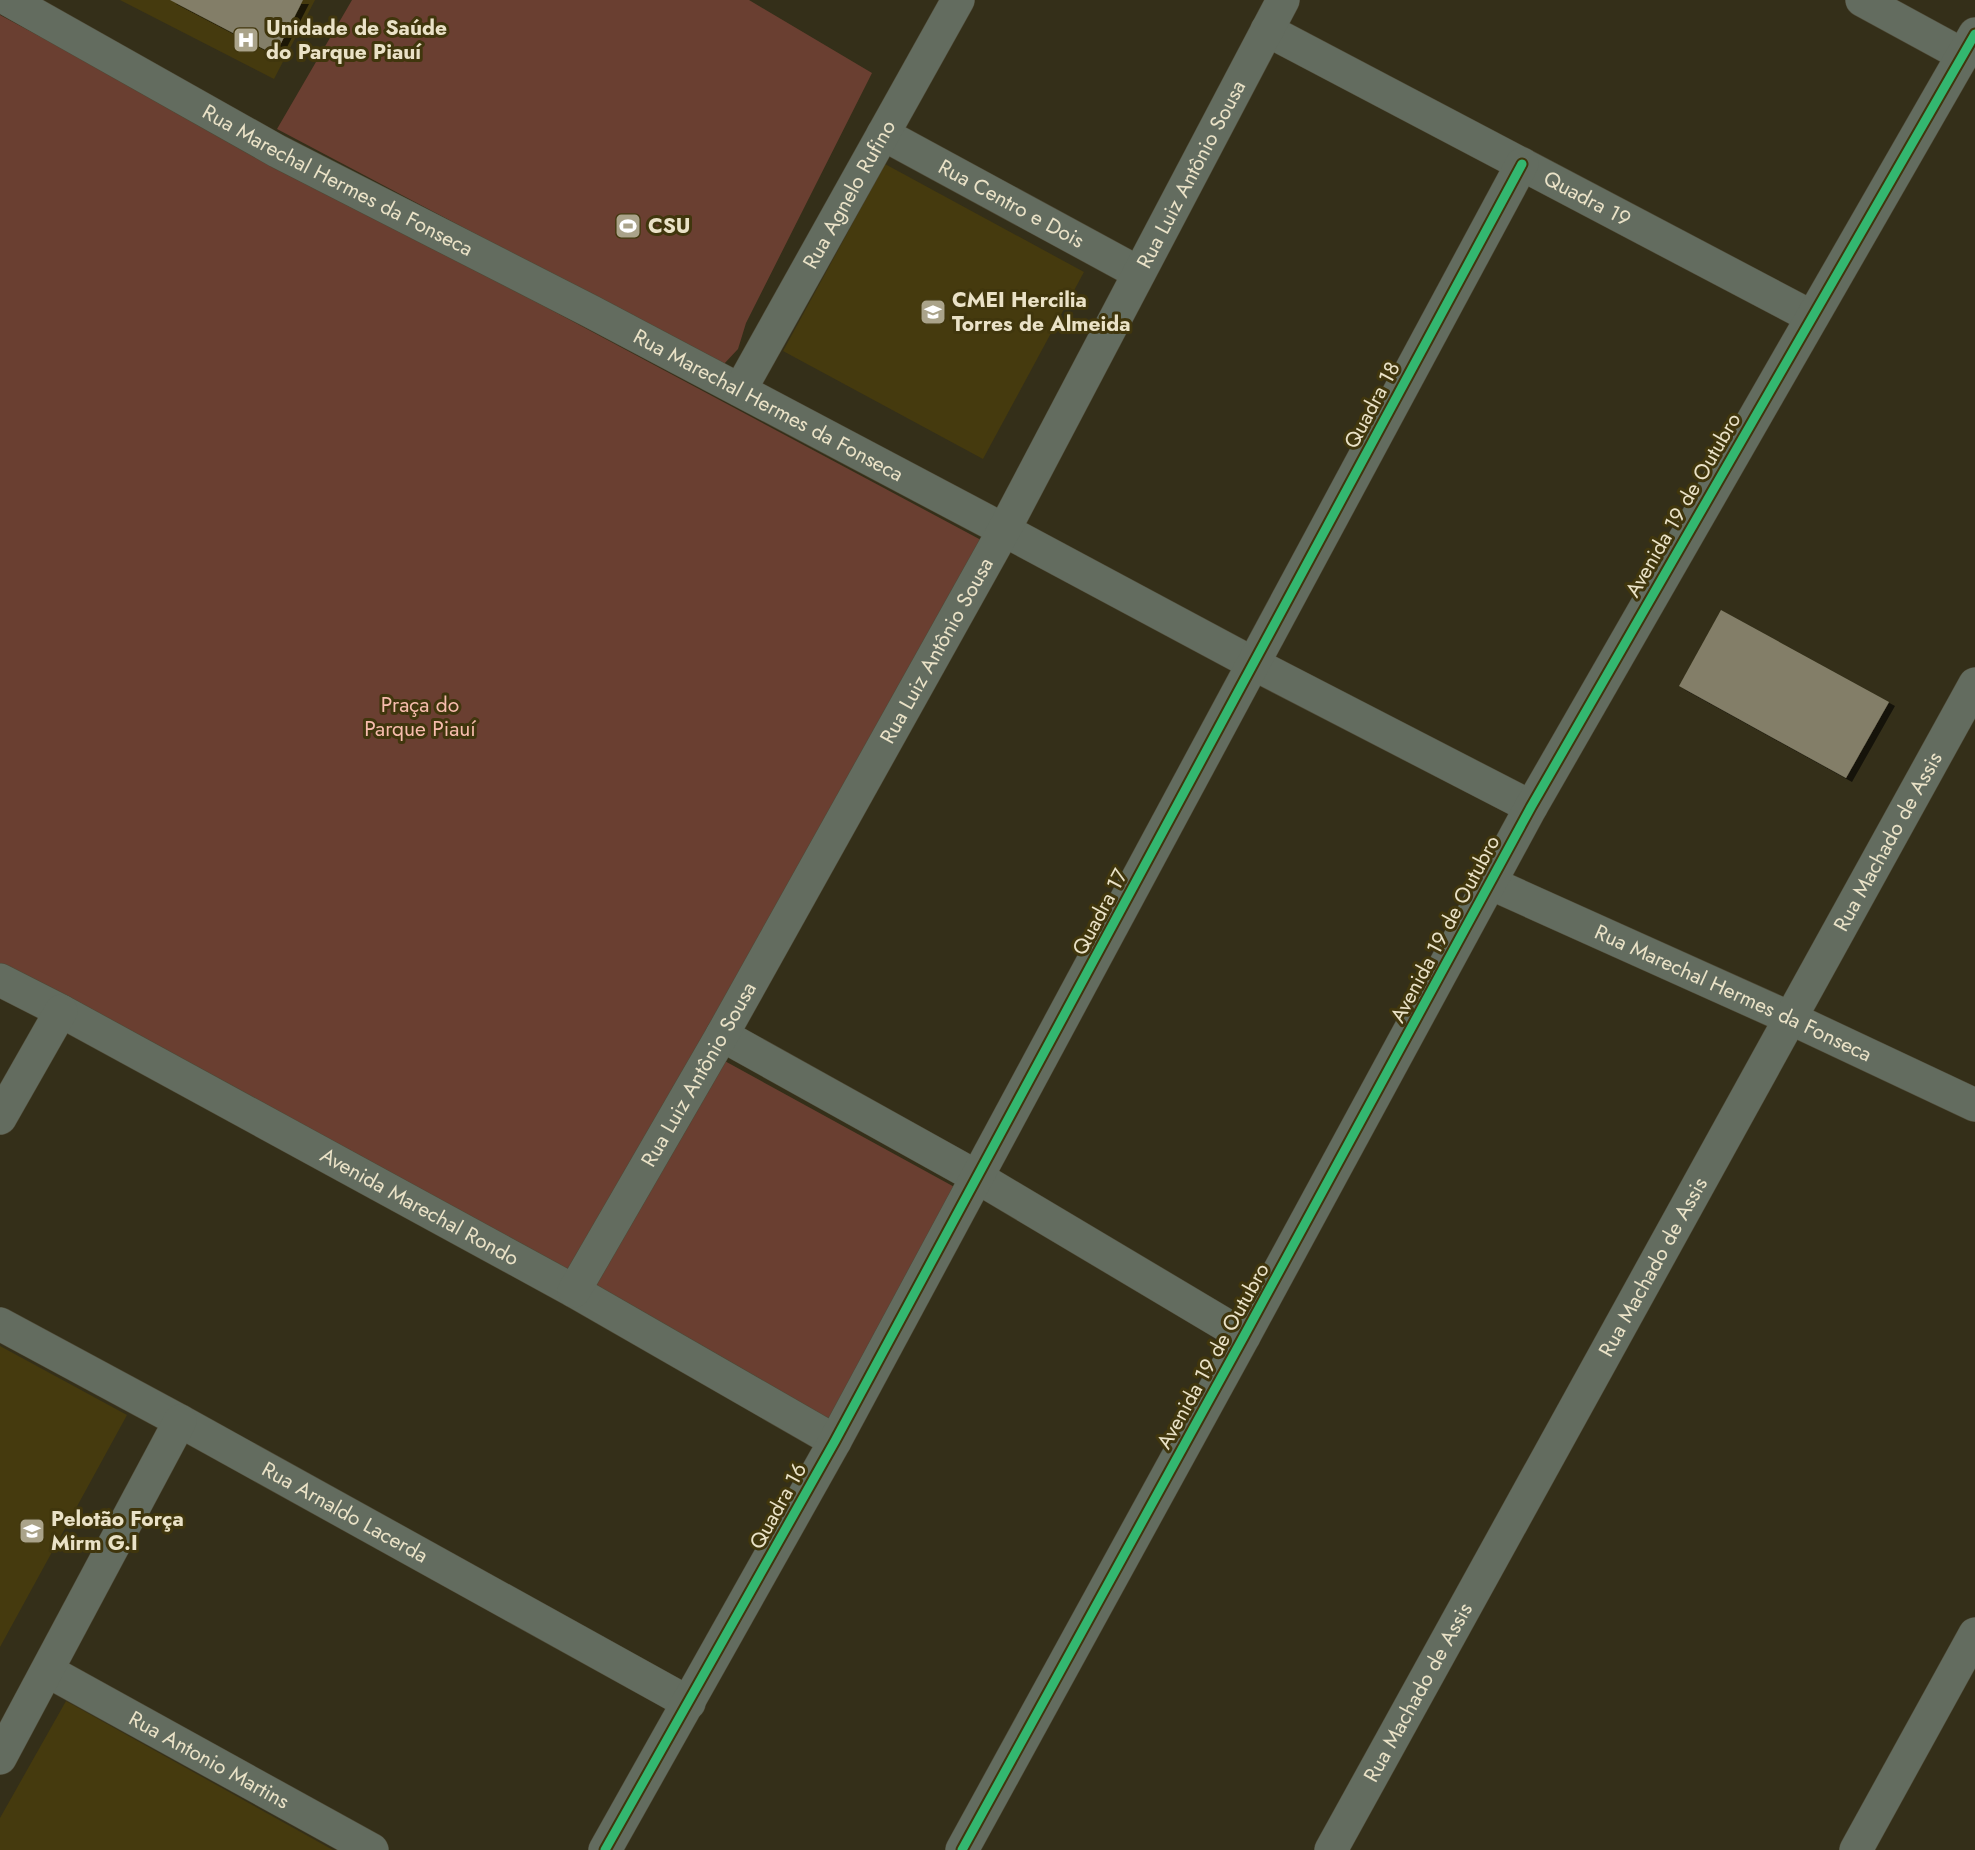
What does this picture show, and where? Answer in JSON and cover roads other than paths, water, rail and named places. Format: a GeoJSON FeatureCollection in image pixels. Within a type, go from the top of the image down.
{"type":"FeatureCollection","features":[{"type":"Feature","properties":{"kind":"street","name":"Rua Marechal Hermes da Fonseca"},"geometry":{"type":"LineString","coordinates":[[9,0],[277,151],[740,390],[1254,664],[1531,807]]}},
{"type":"Feature","properties":{"kind":"street","name":"Rua Agnelo Rufino"},"geometry":{"type":"LineString","coordinates":[[740,390],[958,0]]}},
{"type":"Feature","properties":{"kind":"street","name":"Rua Luiz Antônio Sousa"},"geometry":{"type":"LineString","coordinates":[[574,1291],[723,1035],[1004,530],[1283,0]]}},
{"type":"Feature","properties":{"kind":"street"},"geometry":{"type":"LineString","coordinates":[[1862,0],[1969,44]]}},
{"type":"Feature","properties":{"kind":"street","name":"Quadra 19"},"geometry":{"type":"LineString","coordinates":[[1267,30],[1812,317]]}},
{"type":"Feature","properties":{"kind":"street","name":"Avenida 19 de Outubro"},"geometry":{"type":"LineString","coordinates":[[962,1850],[1531,807],[1969,44]]}},
{"type":"Feature","properties":{"kind":"street","name":"Rua Centro e Dois"},"geometry":{"type":"LineString","coordinates":[[883,134],[1139,273]]}},
{"type":"Feature","properties":{"kind":"street","name":"Quadra 18"},"geometry":{"type":"LineString","coordinates":[[1254,664],[1522,164]]}},
{"type":"Feature","properties":{"kind":"street","name":"Quadra 17"},"geometry":{"type":"LineString","coordinates":[[978,1177],[1254,664]]}},
{"type":"Feature","properties":{"kind":"street","name":"Rua Machado de Assis"},"geometry":{"type":"LineString","coordinates":[[1330,1850],[1975,684]]}},
{"type":"Feature","properties":{"kind":"street","name":"Rua Marechal Hermes da Fonseca"},"geometry":{"type":"LineString","coordinates":[[1490,883],[1790,1018],[1975,1105]]}},
{"type":"Feature","properties":{"kind":"street","name":"Avenida Marechal Rondo"},"geometry":{"type":"LineString","coordinates":[[0,980],[61,1011],[574,1291],[835,1441]]}},
{"type":"Feature","properties":{"kind":"street"},"geometry":{"type":"LineString","coordinates":[[0,1118],[61,1011]]}},
{"type":"Feature","properties":{"kind":"street"},"geometry":{"type":"LineString","coordinates":[[723,1035],[978,1177],[1244,1336]]}},
{"type":"Feature","properties":{"kind":"street","name":"Quadra 16"},"geometry":{"type":"LineString","coordinates":[[605,1850],[835,1441],[978,1177]]}},
{"type":"Feature","properties":{"kind":"street","name":"Rua Arnaldo Lacerda"},"geometry":{"type":"LineString","coordinates":[[0,1324],[689,1703]]}},
{"type":"Feature","properties":{"kind":"street"},"geometry":{"type":"LineString","coordinates":[[0,1758],[180,1421]]}},
{"type":"Feature","properties":{"kind":"street"},"geometry":{"type":"LineString","coordinates":[[1856,1850],[1975,1634]]}},
{"type":"Feature","properties":{"kind":"street","name":"Rua Antonio Martins"},"geometry":{"type":"LineString","coordinates":[[48,1671],[372,1850]]}},
{"type":"Feature","properties":{"kind":"place","name":"Unidade de Saúde do Parque Piauí"},"geometry":{"type":"Point","coordinates":[246,40]}},
{"type":"Feature","properties":{"kind":"place","name":"CSU"},"geometry":{"type":"Point","coordinates":[628,226]}},
{"type":"Feature","properties":{"kind":"place","name":"CMEI Hercilia Torres de Almeida"},"geometry":{"type":"Point","coordinates":[933,312]}},
{"type":"Feature","properties":{"kind":"place","name":"Pelotão Força Mirm G.I"},"geometry":{"type":"Point","coordinates":[32,1531]}},
{"type":"Feature","properties":{"kind":"park label","name":"Praça do Parque Piauí"},"geometry":{"type":"Point","coordinates":[420,717]}}]}
